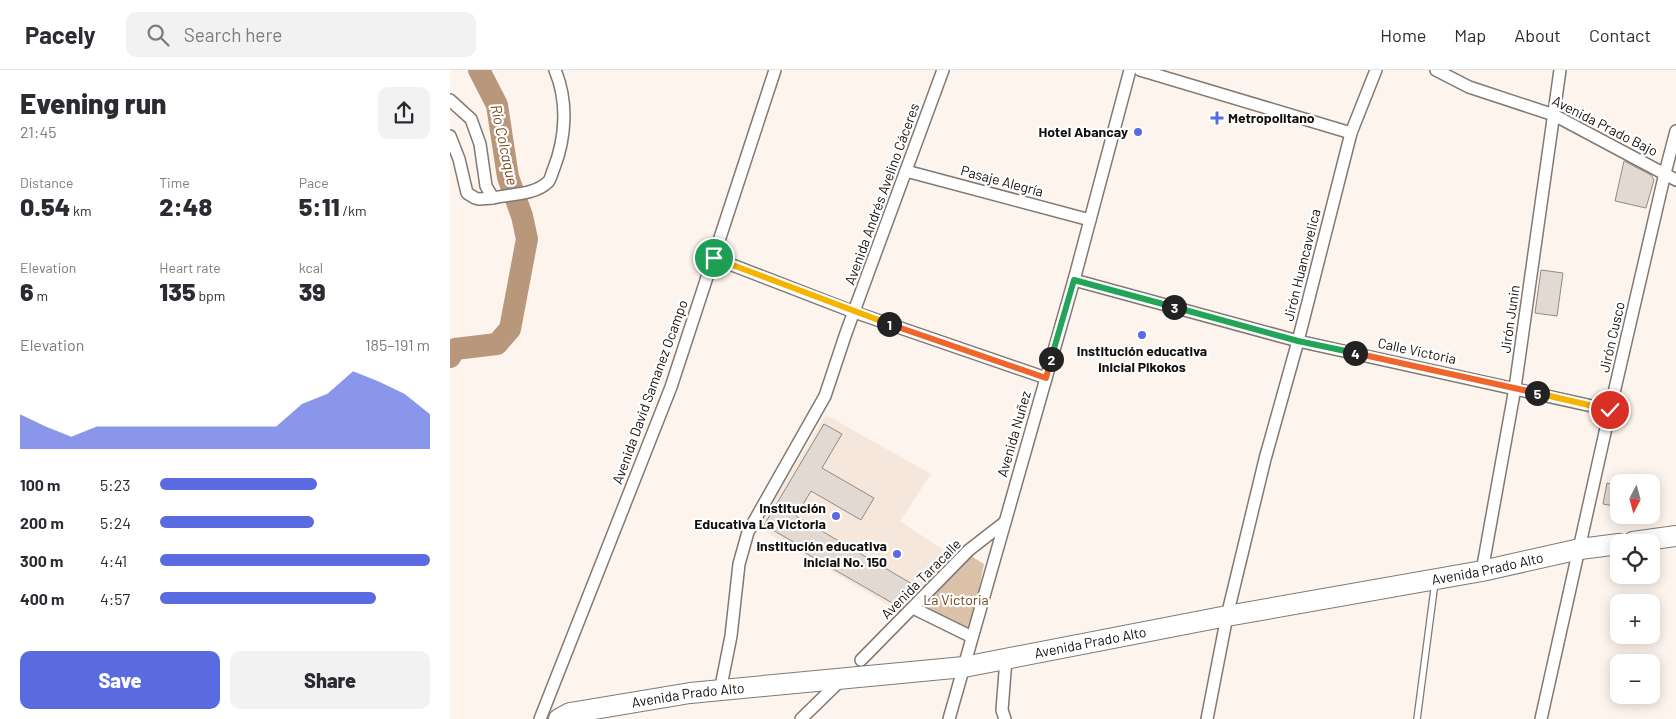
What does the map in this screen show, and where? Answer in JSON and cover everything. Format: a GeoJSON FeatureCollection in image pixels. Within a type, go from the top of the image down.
{"type":"FeatureCollection","features":[{"type":"Feature","properties":{"kind":"highway"},"geometry":{"type":"LineString","coordinates":[[1660,538],[1676,536]]}},
{"type":"Feature","properties":{"kind":"highway","name":"Avenida Prado Alto"},"geometry":{"type":"LineString","coordinates":[[559,719],[570,713],[690,693],[964,668],[1227,616],[1435,579],[1580,549],[1610,545]]}},
{"type":"Feature","properties":{"kind":"street"},"geometry":{"type":"LineString","coordinates":[[450,136],[468,193],[475,198],[533,191],[549,181],[560,153],[565,109],[562,85],[555,70]]}},
{"type":"Feature","properties":{"kind":"street","name":"Avenida David Samanez Ocampo"},"geometry":{"type":"LineString","coordinates":[[540,719],[671,387],[775,70]]}},
{"type":"Feature","properties":{"kind":"street","name":"Avenida Andrés Avelino Cáceres"},"geometry":{"type":"LineString","coordinates":[[720,690],[731,636],[739,564],[748,532],[825,396],[943,70]]}},
{"type":"Feature","properties":{"kind":"street","name":"Avenida Nuñez"},"geometry":{"type":"LineString","coordinates":[[949,719],[1074,280],[1130,70]]}},
{"type":"Feature","properties":{"kind":"street"},"geometry":{"type":"LineString","coordinates":[[1140,70],[1351,134]]}},
{"type":"Feature","properties":{"kind":"street","name":"Jirón Huancavelica"},"geometry":{"type":"LineString","coordinates":[[1207,719],[1227,616],[1266,459],[1351,134],[1376,70]]}},
{"type":"Feature","properties":{"kind":"street","name":"Avenida Prado Bajo"},"geometry":{"type":"LineString","coordinates":[[1436,70],[1469,87],[1554,115],[1676,180]]}},
{"type":"Feature","properties":{"kind":"street","name":"Jirón Junin"},"geometry":{"type":"LineString","coordinates":[[1482,570],[1515,388],[1560,70]]}},
{"type":"Feature","properties":{"kind":"street"},"geometry":{"type":"LineString","coordinates":[[450,100],[471,119],[480,144],[486,186],[495,197]]}},
{"type":"Feature","properties":{"kind":"street","name":"Jirón Cusco"},"geometry":{"type":"LineString","coordinates":[[1542,719],[1610,410],[1676,131]]}},
{"type":"Feature","properties":{"kind":"street"},"geometry":{"type":"LineString","coordinates":[[450,166],[455,149]]}},
{"type":"Feature","properties":{"kind":"street","name":"Pasaje Alegría"},"geometry":{"type":"LineString","coordinates":[[906,171],[1090,220]]}},
{"type":"Feature","properties":{"kind":"street"},"geometry":{"type":"LineString","coordinates":[[714,258],[854,312],[1046,378]]}},
{"type":"Feature","properties":{"kind":"street","name":"Calle Victoria"},"geometry":{"type":"LineString","coordinates":[[1074,280],[1298,341],[1610,410]]}},
{"type":"Feature","properties":{"kind":"street","name":"Avenida Taracalle"},"geometry":{"type":"LineString","coordinates":[[861,660],[969,550],[1005,522]]}},
{"type":"Feature","properties":{"kind":"street"},"geometry":{"type":"LineString","coordinates":[[913,608],[972,638]]}},
{"type":"Feature","properties":{"kind":"street"},"geometry":{"type":"LineString","coordinates":[[1005,719],[1002,710],[1006,659]]}},
{"type":"Feature","properties":{"kind":"street"},"geometry":{"type":"LineString","coordinates":[[801,719],[841,680]]}},
{"type":"Feature","properties":{"kind":"lane"},"geometry":{"type":"LineString","coordinates":[[1416,719],[1435,579]]}},
{"type":"Feature","properties":{"kind":"shaded area","name":"La Victoria"},"geometry":{"type":"Polygon","coordinates":[[[826,415],[931,474],[900,521],[954,557],[902,613],[757,527],[826,415]]]}},
{"type":"Feature","properties":{"kind":"green space","name":"La Victoria"},"geometry":{"type":"Polygon","coordinates":[[[971,556],[984,564],[971,630],[920,606],[971,556]]]}},
{"type":"Feature","properties":{"kind":"building"},"geometry":{"type":"Polygon","coordinates":[[[1624,161],[1651,175],[1654,180],[1646,208],[1615,201],[1624,161]]]}},
{"type":"Feature","properties":{"kind":"building"},"geometry":{"type":"Polygon","coordinates":[[[1541,270],[1563,273],[1557,316],[1535,313],[1541,270]]]}},
{"type":"Feature","properties":{"kind":"building"},"geometry":{"type":"Polygon","coordinates":[[[824,424],[842,434],[822,468],[874,498],[861,520],[811,491],[796,516],[914,585],[901,608],[795,547],[797,544],[764,525],[824,424]]]}},
{"type":"Feature","properties":{"kind":"building"},"geometry":{"type":"Polygon","coordinates":[[[1607,483],[1610,484],[1610,505],[1603,504],[1607,483]]]}},
{"type":"Feature","properties":{"kind":"waterway","name":"Río Colcaque"},"geometry":{"type":"LineString","coordinates":[[450,357],[455,349],[497,344],[510,329],[527,239],[522,216],[508,177],[497,105],[479,70]]}},
{"type":"Feature","properties":{"kind":"place","name":"Metropolitano"},"geometry":{"type":"Point","coordinates":[1217,118]}},
{"type":"Feature","properties":{"kind":"place","name":"Hotel Abancay"},"geometry":{"type":"Point","coordinates":[1138,132]}},
{"type":"Feature","properties":{"kind":"place","name":"Institución educativa inicial Pikokos"},"geometry":{"type":"Point","coordinates":[1142,335]}},
{"type":"Feature","properties":{"kind":"place","name":"Institución Educativa La Victoria"},"geometry":{"type":"Point","coordinates":[836,516]}},
{"type":"Feature","properties":{"kind":"place","name":"Institución educativa inicial No. 150"},"geometry":{"type":"Point","coordinates":[897,554]}},
{"type":"Feature","properties":{"kind":"route"},"geometry":{"type":"LineString","coordinates":[[714,258],[854,312],[1046,378],[1074,280],[1298,341],[1610,410]]}}]}
